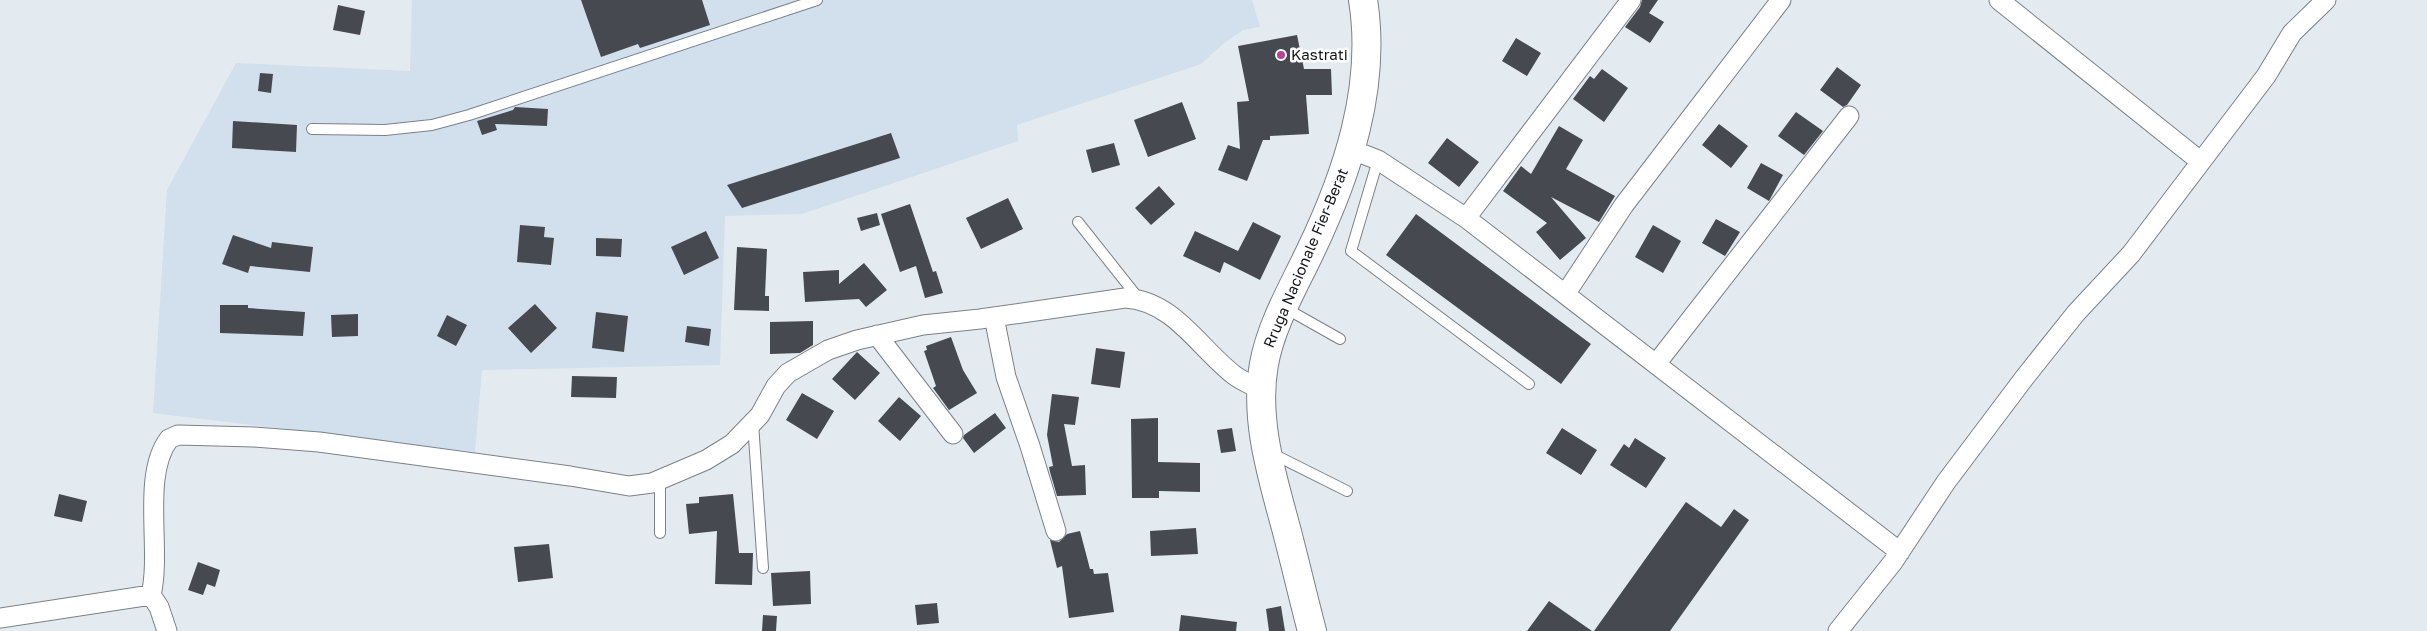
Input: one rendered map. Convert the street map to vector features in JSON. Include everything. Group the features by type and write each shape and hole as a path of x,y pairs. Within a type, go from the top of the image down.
{"main road":[{"name":"Rruga Nacionale Fier-Berat","path":"1312,631 1267,452 1261,408 1261,390 1268,348 1284,307 1329,211 1350,149 1360,103 1366,61 1363,0"}],"street":[{"path":"1466,218 1631,0"},
{"path":"1566,293 1624,205 1781,0"},
{"path":"1838,631 1900,552 1946,482 2025,377 2076,313 2130,254 2266,76 2292,33 2326,0"},
{"path":"2002,1 2200,161"},
{"path":"1656,364 1849,116"},
{"path":"1350,149 1378,160 1466,218 1566,293 1900,552"},
{"path":"166,631 159,607 151,595 154,571 157,460 169,439 178,436 254,437 319,442 570,476 629,486 652,484 706,460 732,444 752,424 776,386 788,373 828,350 877,335 922,325 994,317 1098,300 1139,299 1161,309 1178,321 1235,376 1261,390"},
{"path":"994,317 1006,377 1030,446 1056,531"},
{"path":"877,335 953,434"},
{"path":"0,618 151,595"}],"lane":[{"path":"312,130 385,130 432,125 469,115 817,0"},
{"path":"1378,160 1351,251 1529,384"},
{"path":"1078,222 1139,299"},
{"path":"1284,307 1340,339"},
{"path":"752,424 763,568"},
{"path":"1267,452 1347,492"},
{"path":"660,480 660,533"}],"shaded area":[{"path":"412,0 1252,0 1260,27 1243,30 1223,44 1201,64 1017,125 1018,141 802,214 725,216 720,365 482,370 475,452 153,413 167,190 236,63 410,71"}],"building":[{"path":"581,0 702,0 710,25 640,48 638,44 601,57"},
{"path":"1642,0 1658,0 1649,13 1664,22 1650,43 1625,27 1640,7"},
{"path":"338,5 365,11 360,35 333,30"},
{"path":"1297,35 1304,69 1331,69 1332,95 1306,95 1309,134 1270,136 1270,140 1263,140 1247,181 1218,170 1228,145 1240,149 1237,102 1249,101 1238,46"},
{"path":"1516,38 1541,53 1527,76 1502,61"},
{"path":"1837,67 1861,85 1847,105 1843,107 1820,90"},
{"path":"1602,69 1628,88 1604,122 1573,99 1590,76 1594,79"},
{"path":"260,73 273,74 271,93 258,91"},
{"path":"1182,102 1196,139 1148,157 1134,120"},
{"path":"515,107 548,109 547,126 495,124 497,130 482,135 477,121 513,110"},
{"path":"1796,112 1823,131 1804,155 1778,136"},
{"path":"233,121 297,125 296,152 232,148"},
{"path":"1719,124 1748,146 1731,168 1702,145"},
{"path":"1559,126 1583,140 1566,169 1615,196 1599,222 1551,197 1586,238 1560,260 1536,232 1547,223 1503,191 1521,166 1531,174"},
{"path":"891,133 900,158 742,208 727,185"},
{"path":"1447,138 1479,162 1459,187 1428,163"},
{"path":"1114,143 1120,165 1092,173 1086,150"},
{"path":"1761,163 1783,175 1769,201 1747,188"},
{"path":"1159,186 1175,204 1151,225 1135,208"},
{"path":"1008,198 1023,229 981,249 966,218"},
{"path":"910,204 933,272 936,271 943,293 925,298 916,266 900,272 881,214"},
{"path":"877,213 880,225 861,231 857,218"},
{"path":"1416,214 1591,344 1561,384 1386,255"},
{"path":"1716,219 1740,232 1725,256 1702,243"},
{"path":"1253,222 1281,236 1260,280 1224,262 1220,273 1183,256 1195,231 1238,251"},
{"path":"520,225 545,227 544,237 554,238 551,265 517,262"},
{"path":"1653,225 1681,241 1663,273 1635,257"},
{"path":"706,231 719,258 684,275 671,247"},
{"path":"233,235 271,248 272,242 313,247 310,272 250,266 248,273 222,264"},
{"path":"596,238 622,239 621,257 596,256"},
{"path":"737,247 767,249 765,296 769,296 769,311 734,310"},
{"path":"864,263 887,290 866,307 859,299 805,302 803,272 839,270 839,284"},
{"path":"535,304 557,328 531,353 508,328"},
{"path":"220,305 248,305 248,308 305,312 303,336 220,333"},
{"path":"596,312 628,316 624,352 592,348"},
{"path":"358,314 358,336 332,337 331,315"},
{"path":"447,315 467,325 456,346 437,336"},
{"path":"813,321 813,345 800,353 770,354 770,322"},
{"path":"687,326 711,329 709,346 685,342"},
{"path":"951,337 963,370 977,393 949,410 933,388 936,386 924,351 927,350 926,346"},
{"path":"1096,348 1125,352 1120,388 1091,384"},
{"path":"857,352 880,373 855,400 832,379"},
{"path":"572,376 617,377 616,398 571,397"},
{"path":"802,393 834,411 817,439 786,420"},
{"path":"1052,394 1079,397 1075,425 1064,424 1072,466 1085,465 1086,495 1057,496 1049,467 1053,466 1047,435"},
{"path":"899,397 921,416 900,441 878,421"},
{"path":"995,413 1006,428 974,453 963,438 964,435"},
{"path":"1158,418 1158,462 1200,463 1200,492 1159,491 1159,498 1132,498 1131,419"},
{"path":"1232,428 1236,451 1221,453 1217,430"},
{"path":"1562,428 1597,450 1581,475 1546,453"},
{"path":"1635,438 1666,458 1646,488 1610,465 1624,444 1629,448"},
{"path":"59,494 87,501 82,522 54,516"},
{"path":"733,494 739,553 753,553 752,585 715,584 717,531 689,534 686,504 699,503 699,497"},
{"path":"1686,502 1721,527 1734,509 1749,520 1670,631 1594,631"},
{"path":"1196,528 1198,554 1151,556 1150,531"},
{"path":"1080,531 1090,569 1093,569 1094,574 1108,573 1114,612 1069,618 1062,566 1057,568 1050,540 1059,542 1067,534"},
{"path":"549,544 553,578 518,582 514,547"},
{"path":"198,562 220,570 215,587 207,584 203,595 188,590"},
{"path":"810,571 811,604 773,606 771,573"},
{"path":"1549,601 1592,631 1527,631"},
{"path":"937,603 939,623 917,625 915,605"},
{"path":"1281,606 1285,631 1269,631 1266,609"},
{"path":"763,615 777,616 776,631 762,631"},
{"path":"1181,615 1237,622 1236,631 1179,631"}],"place":[{"name":"Kastrati","path":"1281,55"}]}
